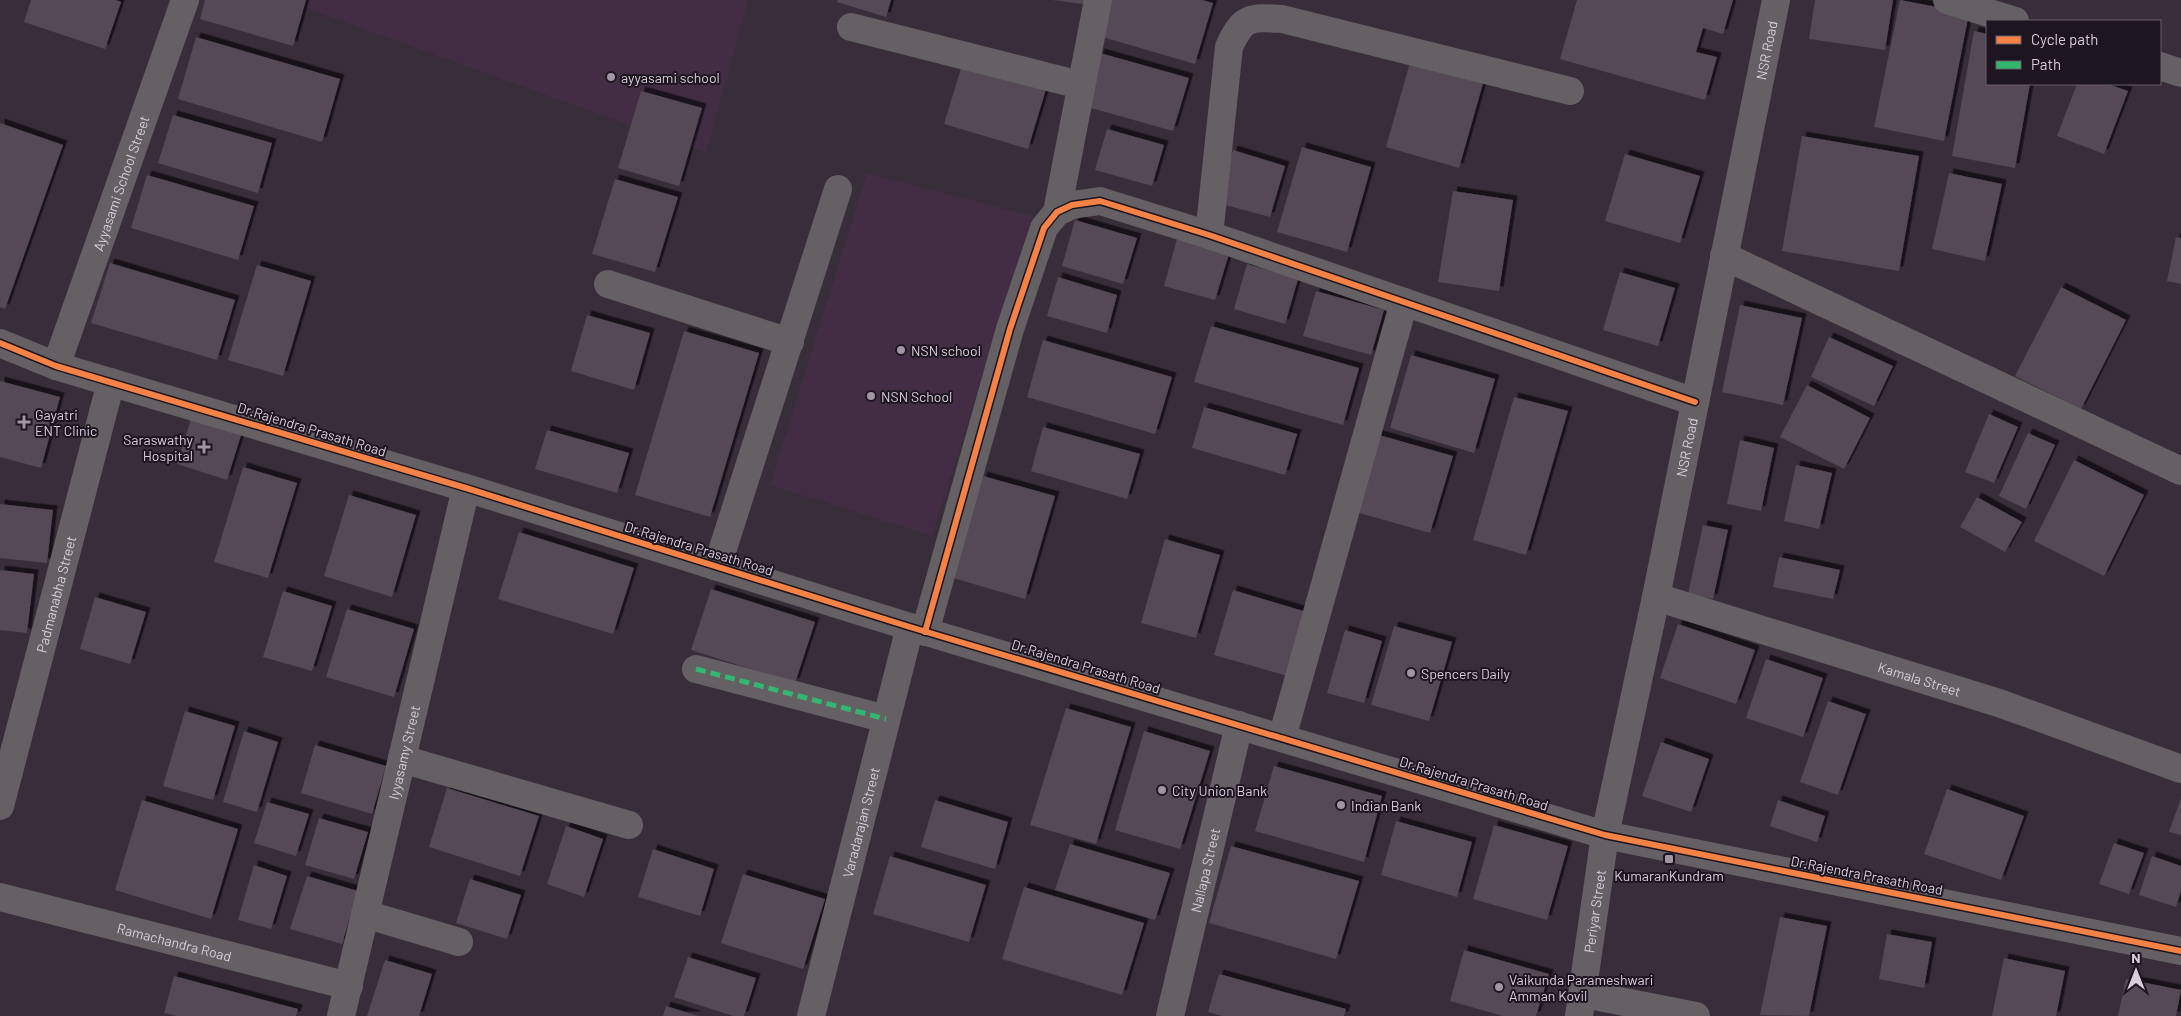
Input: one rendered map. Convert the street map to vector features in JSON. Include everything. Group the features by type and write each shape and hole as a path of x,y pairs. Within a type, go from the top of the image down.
{"street":[{"name":"Ayyasami School Street","path":"56,366 185,0"},
{"path":"1057,212 1080,85 1098,0"},
{"name":"NSR Road","path":"1605,835 1656,598 1776,0"},
{"path":"1947,0 2012,20"},
{"path":"1209,235 1229,46 1236,32 1246,20 1263,18 1282,19 1570,90"},
{"path":"851,27 1080,85"},
{"path":"2161,66 2181,73"},
{"path":"717,567 838,189"},
{"path":"1057,212 1072,205 1100,202 1209,235 1695,402"},
{"name":"Varadarajan Street","path":"810,1016 886,719 917,630 1010,329 1044,228 1057,212"},
{"path":"1724,256 2181,471"},
{"path":"608,284 790,342"},
{"path":"1282,738 1404,302"},
{"name":"Dr.Rajendra Prasath Road","path":"0,343 56,366 466,488 917,630 1605,835 2181,951"},
{"name":"Padmanabha Street","path":"0,806 112,382"},
{"name":"Iyyasamy Street","path":"340,1016 366,914 466,488"},
{"name":"Kamala Street","path":"1656,598 1999,703 2181,769"},
{"path":"696,669 886,719"},
{"name":"Nallapa Street","path":"1170,1016 1239,725"},
{"path":"402,759 629,824"},
{"name":"Periyar Street","path":"1581,1005 1605,835"},
{"name":"Ramachandra Road","path":"0,897 348,986"},
{"path":"366,914 459,942"},
{"path":"1581,1005 1696,1016"}],"shaded area":[{"name":"ayyasami school","path":"284,0 748,0 706,153"},
{"name":"NSN school","path":"867,173 1032,216 932,536 770,485"}],"building":[{"path":"31,0 116,0 121,2 105,49 24,22"},
{"path":"205,0 306,0 293,46 200,19"},
{"path":"838,0 891,0 886,17 837,2"},
{"path":"1053,0 1089,0 1089,5"},
{"path":"1110,0 1202,0 1213,3 1195,64 1099,36"},
{"path":"1577,0 1733,0 1723,34 1703,28 1696,52 1717,57 1705,100 1560,59"},
{"path":"1815,0 1893,0 1885,50 1809,39"},
{"path":"1900,0 1969,13 1944,141 1874,127"},
{"path":"1974,31 1986,34 1986,85 2030,85 2015,168 1952,156"},
{"path":"196,37 340,79 322,142 178,99"},
{"path":"1100,53 1189,78 1173,131 1084,106"},
{"path":"1411,59 1484,80 1459,168 1386,147"},
{"path":"962,65 1046,89 1028,149 944,124"},
{"path":"2077,85 2111,85 2128,91 2104,154 2057,136"},
{"path":"641,91 702,108 679,186 618,168"},
{"path":"173,115 272,143 258,193 158,163"},
{"path":"0,123 63,145 5,309 0,307"},
{"path":"1107,129 1164,145 1152,186 1095,170"},
{"path":"1802,136 1919,156 1899,271 1782,251"},
{"path":"1302,147 1371,167 1347,252 1277,232"},
{"path":"1233,150 1285,166 1270,217 1218,203"},
{"path":"1625,154 1700,176 1680,243 1605,221"},
{"path":"1949,173 2002,184 1985,261 1932,249"},
{"path":"147,175 254,206 238,260 131,228"},
{"path":"615,179 678,197 655,272 592,254"},
{"path":"1453,191 1513,200 1499,291 1438,282"},
{"path":"1075,220 1137,238 1123,284 1062,266"},
{"path":"2176,237 2181,238 2181,284 2167,281"},
{"path":"1177,239 1229,254 1215,300 1164,286"},
{"path":"110,263 235,300 217,360 91,323"},
{"path":"1247,264 1298,279 1285,324 1234,309"},
{"path":"257,265 311,281 283,376 228,360"},
{"path":"1620,272 1675,288 1658,346 1603,330"},
{"path":"1058,277 1117,295 1107,333 1047,316"},
{"path":"2061,287 2126,320 2081,409 2015,376"},
{"path":"1316,291 1384,310 1371,355 1303,336"},
{"path":"1740,305 1802,318 1783,405 1722,392"},
{"path":"587,315 650,333 634,390 571,371"},
{"path":"1211,326 1359,368 1343,425 1194,382"},
{"path":"684,331 759,353 710,517 635,495"},
{"path":"1829,337 1893,366 1874,406 1811,377"},
{"path":"1043,340 1172,377 1155,434 1027,397"},
{"path":"1411,355 1495,379 1474,453 1390,428"},
{"path":"0,381 60,397 41,468 0,457"},
{"path":"1807,385 1870,418 1844,469 1780,437"},
{"path":"1514,397 1568,411 1526,555 1473,540"},
{"path":"1204,407 1297,434 1285,475 1192,448"},
{"path":"1989,414 2018,427 1994,483 1965,472"},
{"path":"192,416 242,432 227,480 177,464"},
{"path":"1043,427 1140,454 1127,499 1031,471"},
{"path":"547,430 629,453 617,493 535,469"},
{"path":"1372,433 1453,456 1430,533 1349,510"},
{"path":"2028,433 2055,445 2026,509 1999,496"},
{"path":"1740,440 1774,448 1761,511 1727,504"},
{"path":"2074,460 2144,495 2104,576 2034,541"},
{"path":"1796,465 1832,473 1819,529 1784,521"},
{"path":"243,467 297,483 268,578 214,562"},
{"path":"983,476 1055,496 1025,599 953,578"},
{"path":"349,495 416,515 392,597 324,576"},
{"path":"1977,497 2022,522 2005,552 1960,527"},
{"path":"0,504 53,510 47,563 0,558"},
{"path":"1703,525 1728,530 1713,599 1688,594"},
{"path":"519,532 634,568 613,634 498,599"},
{"path":"1165,539 1220,555 1196,638 1141,623"},
{"path":"1779,557 1840,570 1833,599 1773,587"},
{"path":"0,570 34,574 27,633 0,630"},
{"path":"711,589 815,622 795,683 691,650"},
{"path":"1233,590 1310,613 1291,677 1214,655"},
{"path":"283,591 332,606 312,671 263,657"},
{"path":"95,597 146,612 130,664 80,649"},
{"path":"347,609 414,629 394,697 326,677"},
{"path":"1678,624 1755,650 1736,704 1660,678"},
{"name":"Spencers Daily","path":"1394,626 1452,642 1429,721 1371,705"},
{"path":"1345,630 1382,641 1364,703 1327,693"},
{"path":"1766,659 1823,678 1803,737 1746,718"},
{"path":"1828,701 1866,714 1838,795 1800,782"},
{"path":"1066,708 1131,727 1096,844 1030,825"},
{"path":"185,711 235,726 213,800 163,786"},
{"path":"244,731 278,742 257,812 223,802"},
{"name":"City Union Bank","path":"1144,731 1210,751 1180,849 1115,830"},
{"path":"1661,742 1709,759 1691,812 1642,796"},
{"path":"315,745 386,766 372,814 301,793"},
{"path":"1274,766 1382,796 1364,862 1255,831"},
{"path":"447,788 539,816 520,876 429,847"},
{"path":"1947,789 2024,816 2001,880 1924,854"},
{"path":"2181,798 2181,835 2169,832"},
{"path":"142,800 238,829 211,919 115,890"},
{"path":"935,800 1008,822 995,869 921,847"},
{"path":"1778,800 1825,816 1817,842 1770,826"},
{"path":"267,802 309,814 296,856 254,843"},
{"path":"319,818 368,832 354,879 305,865"},
{"path":"1396,821 1472,842 1457,897 1381,875"},
{"path":"1494,825 1568,846 1547,920 1473,899"},
{"path":"566,826 603,839 584,897 547,884"},
{"path":"2114,843 2144,853 2129,894 2099,884"},
{"path":"1070,844 1170,873 1155,920 1055,890"},
{"path":"1231,846 1359,881 1336,959 1209,923"},
{"path":"653,849 714,869 700,916 638,897"},
{"path":"890,856 986,885 969,942 873,914"},
{"path":"2152,856 2181,866 2181,891 2176,907 2139,895"},
{"path":"254,865 287,876 271,929 238,920"},
{"path":"743,874 825,899 803,969 721,943"},
{"path":"307,876 358,891 342,944 290,929"},
{"path":"470,879 521,895 507,939 456,923"},
{"path":"1024,887 1144,923 1122,995 1002,959"},
{"path":"1780,917 1827,926 1809,1016 1760,1015"},
{"path":"1887,934 1932,942 1924,988 1879,979"},
{"name":"Vaikunda Parameshwari Amman Kovil","path":"1464,950 1549,974 1536,1016 1503,1016 1450,1001"},
{"path":"688,957 756,978 744,1016 733,1016 674,997"},
{"path":"2004,958 2065,971 2056,1016 1992,1016"},
{"path":"385,960 432,974 419,1016 367,1016"},
{"path":"1219,974 1346,1009 1344,1016 1222,1016 1208,1012"},
{"path":"174,976 298,1009 296,1016 177,1016 164,1013"},
{"path":"2126,979 2181,990 2176,1016 2118,1016"},
{"path":"666,1006 698,1016 663,1016"}],"marked path":[{"path":"696,669 886,719"}],"cycle path":[{"path":"925,632 1010,329 1044,228 1057,212 1072,205 1100,201 1209,235 1695,402"},
{"path":"0,343 56,366 466,488 910,627 1605,835 2181,951"}],"place":[{"name":"ayyasami school","path":"611,77"},
{"name":"NSN school","path":"901,350"},
{"name":"NSN School","path":"871,396"},
{"name":"Gayatri ENT Clinic","path":"24,422"},
{"name":"Saraswathy Hospital","path":"204,447"},
{"name":"Spencers Daily","path":"1411,673"},
{"name":"City Union Bank","path":"1162,790"},
{"name":"Indian Bank","path":"1341,805"},
{"name":"KumaranKundram","path":"1669,859"},
{"name":"Vaikunda Parameshwari Amman Kovil","path":"1499,987"}]}
